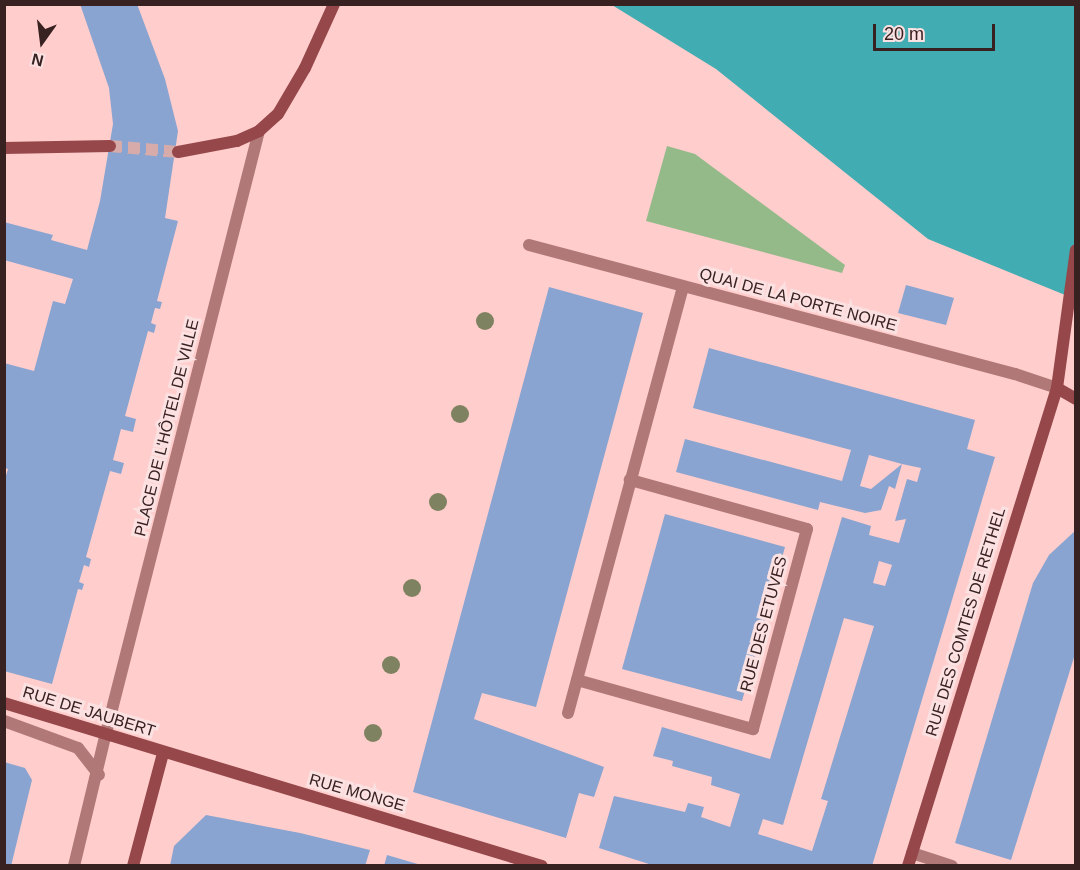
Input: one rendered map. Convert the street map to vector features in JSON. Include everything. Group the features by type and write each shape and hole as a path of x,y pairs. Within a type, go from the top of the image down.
{"main road":[{"path":"178,152 237,141 259,131 278,114 293,91 334,4"},
{"path":"4,148 110,146"},
{"name":"RUE DES COMTES DE RETHEL","path":"908,866 1057,388 1076,250"},
{"path":"1057,388 1076,399"},
{"name":"RUE DE JAUBERT","path":"4,704 106,733 163,753"},
{"path":"133,866 163,753"},
{"name":"RUE MONGE","path":"163,753 542,866"}],"street":[{"name":"PLACE DE L'HÔTEL DE VILLE","path":"74,866 99,775 106,733 259,131"},
{"name":"QUAI DE LA PORTE NOIRE","path":"529,245 1015,374 1057,388"},
{"path":"568,713 683,287"},
{"name":"RUE DES ETUVES","path":"577,680 753,729 807,529 630,480"},
{"path":"4,721 78,748 99,775"},
{"path":"912,853 952,866"}],"green space":[{"path":"667,146 695,154 845,265 842,273 646,221"}],"water":[{"path":"612,5 1075,5 1075,299 928,239 716,69"}],"building":[{"path":"80,4 137,4 165,79 178,131 165,218 178,221 157,301 162,302 160,309 155,308 151,323 156,325 154,333 148,331 125,416 136,419 133,432 121,429 113,460 124,463 121,474 110,471 86,557 91,559 89,567 84,565 79,582 84,584 82,590 78,589 52,684 4,671 4,482 8,469 4,468 4,363 34,371 53,301 65,304 73,279 4,260 4,222 53,235 51,240 87,250 100,201 113,124 109,88"},
{"path":"906,285 954,298 946,325 898,313"},
{"path":"549,287 643,313 536,707 482,693 474,719 604,767 594,797 579,793 566,838 413,792"},
{"path":"709,348 975,420 967,449 995,457 872,866 655,866 599,848 614,796 685,812 688,803 704,807 701,817 730,827 740,794 711,785 712,777 672,766 673,761 653,756 662,727 770,759 842,517 871,526 869,535 899,543 906,519 895,521 907,479 917,482 921,468 902,464 895,489 889,486 881,510 865,513 820,502 818,510 676,472 685,439 842,481 851,450 693,408","holes":["869,455 902,464 871,489 860,486","879,561 892,565 885,586 873,583","844,618 874,626 821,799 828,801 812,851 758,834 763,819 783,825"]},
{"path":"665,514 785,547 742,701 622,669"},
{"path":"1076,530 1076,651 1011,860 955,843 1033,583 1049,555"},
{"path":"4,762 25,768 32,780 11,866 4,866"},
{"path":"206,815 300,833 370,850 365,866 170,866 174,846"},
{"path":"387,855 421,865 421,866 384,866"}],"tunnel":[{"path":"110,146 178,152"}]}
